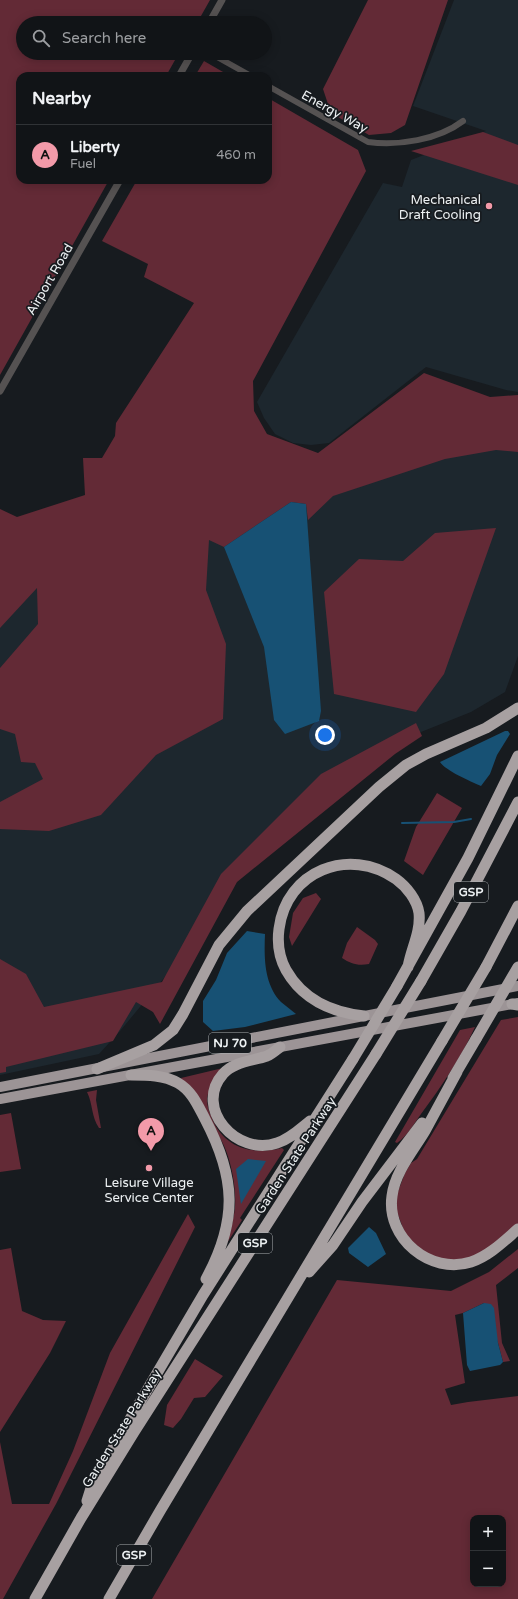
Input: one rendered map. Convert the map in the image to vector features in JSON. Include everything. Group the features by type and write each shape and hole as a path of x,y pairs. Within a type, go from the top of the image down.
{"highway":[{"path":"97,1069 154,1045 173,1030 184,1014 219,945 232,927 252,906 379,787 406,765 426,754 486,728 518,708"},
{"path":"81,1518 93,1482 204,1295 353,1058 408,967 468,858 518,756"},
{"name":"Garden State Parkway","path":"35,1599 81,1518 159,1393 376,1054 421,981 461,911 518,802"},
{"path":"364,1016 346,1014 322,1006 307,996 291,980 283,964 279,950 278,937 281,915 292,894 300,885 323,869 353,863 376,868 386,872 400,881 416,902 418,912 418,931 411,950 408,967"},
{"name":"GSP","path":"109,1599 486,967 518,906"},
{"path":"518,967 397,1179 391,1201 394,1223 405,1242 416,1252 432,1261 452,1265 464,1264 479,1259 488,1254 518,1229"},
{"name":"NJ 70","path":"0,1087 518,986"},
{"name":"NJ 70","path":"0,1099 516,1004"},
{"path":"280,1047 268,1055 230,1067 223,1074 218,1082 214,1097 216,1111 221,1123 231,1135 252,1145 277,1144 287,1139 319,1112"},
{"path":"289,1295 332,1245 362,1202 430,1113 457,1072"},
{"path":"131,1075 165,1077 188,1090 214,1136 223,1157 229,1189 229,1217 224,1241 205,1282 204,1295"}],"street":[{"path":"213,16 222,0"},
{"path":"181,72 188,60"},
{"path":"222,60 244,72"},
{"name":"Energy Way","path":"272,88 368,142 386,144 399,143 444,133 463,121"},
{"name":"Airport Road","path":"0,390 118,184"}],"shaded area":[{"path":"0,0 210,0 201,16 16,16 16,60 175,60 168,72 16,72 16,184 107,184 0,375"},
{"path":"368,0 448,0 405,125 391,133 369,135 331,113 323,89"},
{"path":"454,0 518,0 518,392 506,390 426,367 329,443 311,445 293,443 275,434 264,418 257,402 383,183 402,187 411,160 486,131 413,106"},
{"path":"204,61 223,72 197,72"},
{"path":"272,100 358,150 366,171 253,381 254,411 267,434 318,453 424,373 490,397 518,395 518,452 496,450 445,459 333,496 308,520 306,504 291,502 224,547 209,540 206,590 226,644 223,719 156,755 101,815 49,831 0,829 0,802 43,779 35,763 21,762 15,734 0,729 0,668 38,624 37,588 0,628 0,509 17,517 85,495 83,458 102,458 115,436 116,423 194,303 144,277 148,264 102,241 135,184 272,184"},
{"path":"483,132 518,145 518,185 411,151"},
{"path":"518,434 518,656 505,692 471,712 416,734 213,898 199,936 99,1054 0,1075 0,551"},
{"path":"496,528 444,674 416,712 334,694 324,592 359,559 403,561 435,533"},
{"path":"416,723 422,736 395,754 237,882 160,1024 153,1012 136,1002 113,1041 6,1067 6,1072 0,1073 0,959 26,974 44,1007 162,982 221,874 321,774"},
{"path":"437,793 462,808 423,875 404,861 416,827"},
{"path":"316,893 321,899 292,946 289,937 293,913 303,898"},
{"path":"357,927 375,940 378,944 369,964 355,964 342,958 347,943"},
{"path":"518,1017 518,1226 495,1245 464,1262 431,1258 407,1239 397,1212 397,1194 405,1173 411,1163 417,1159 501,1020"},
{"path":"475,1027 457,1061 436,1093 407,1133 397,1143 395,1142 460,1030"},
{"path":"223,1068 214,1088 210,1094 208,1094 207,1099 209,1111 221,1134 238,1146 248,1149 259,1151 282,1148 284,1150 240,1218 242,1220 227,1243 235,1210 235,1190 228,1157 221,1140 181,1078"},
{"path":"97,1090 96,1100 101,1128 99,1128 96,1124 87,1092"},
{"path":"11,1113 21,1169 0,1172 0,1115"},
{"path":"188,1214 195,1227 56,1504 3,1599 0,1599 0,1442 12,1504 49,1504 73,1451 110,1353"},
{"path":"11,1248 22,1311 43,1320 66,1321 50,1353 0,1432 0,1250"},
{"path":"518,1249 518,1268 496,1285 502,1343 510,1361 503,1362 484,1303 463,1313 455,1315 465,1383 445,1389 451,1405 518,1396 518,1599 152,1599 337,1280 451,1291 489,1272"},
{"path":"195,1359 223,1376 205,1397 194,1398 181,1419 173,1428 164,1425 167,1405"}],"water":[{"path":"291,502 306,504 321,711 319,721 285,734 274,720 264,647 224,547"},
{"path":"505,731 508,731 510,734 497,755 490,774 481,786 453,772 440,762"},
{"path":"247,931 265,934 266,970 271,987 281,1002 296,1014 245,1027 213,1031 203,1022 203,1001 216,980 227,953"},
{"path":"248,1159 266,1161 241,1204 236,1169"},
{"path":"369,1227 376,1233 386,1254 368,1267 349,1253 348,1248"},
{"path":"484,1303 491,1304 494,1308 498,1343 503,1362 500,1365 470,1371 467,1365 463,1313"}],"waterway":[{"path":"402,823 454,822 471,819"}],"place":[{"name":"Mechanical Draft Cooling","path":"489,206"},
{"name":"Liberty","path":"151,1151"},
{"name":"Leisure Village Service Center","path":"149,1168"}]}
